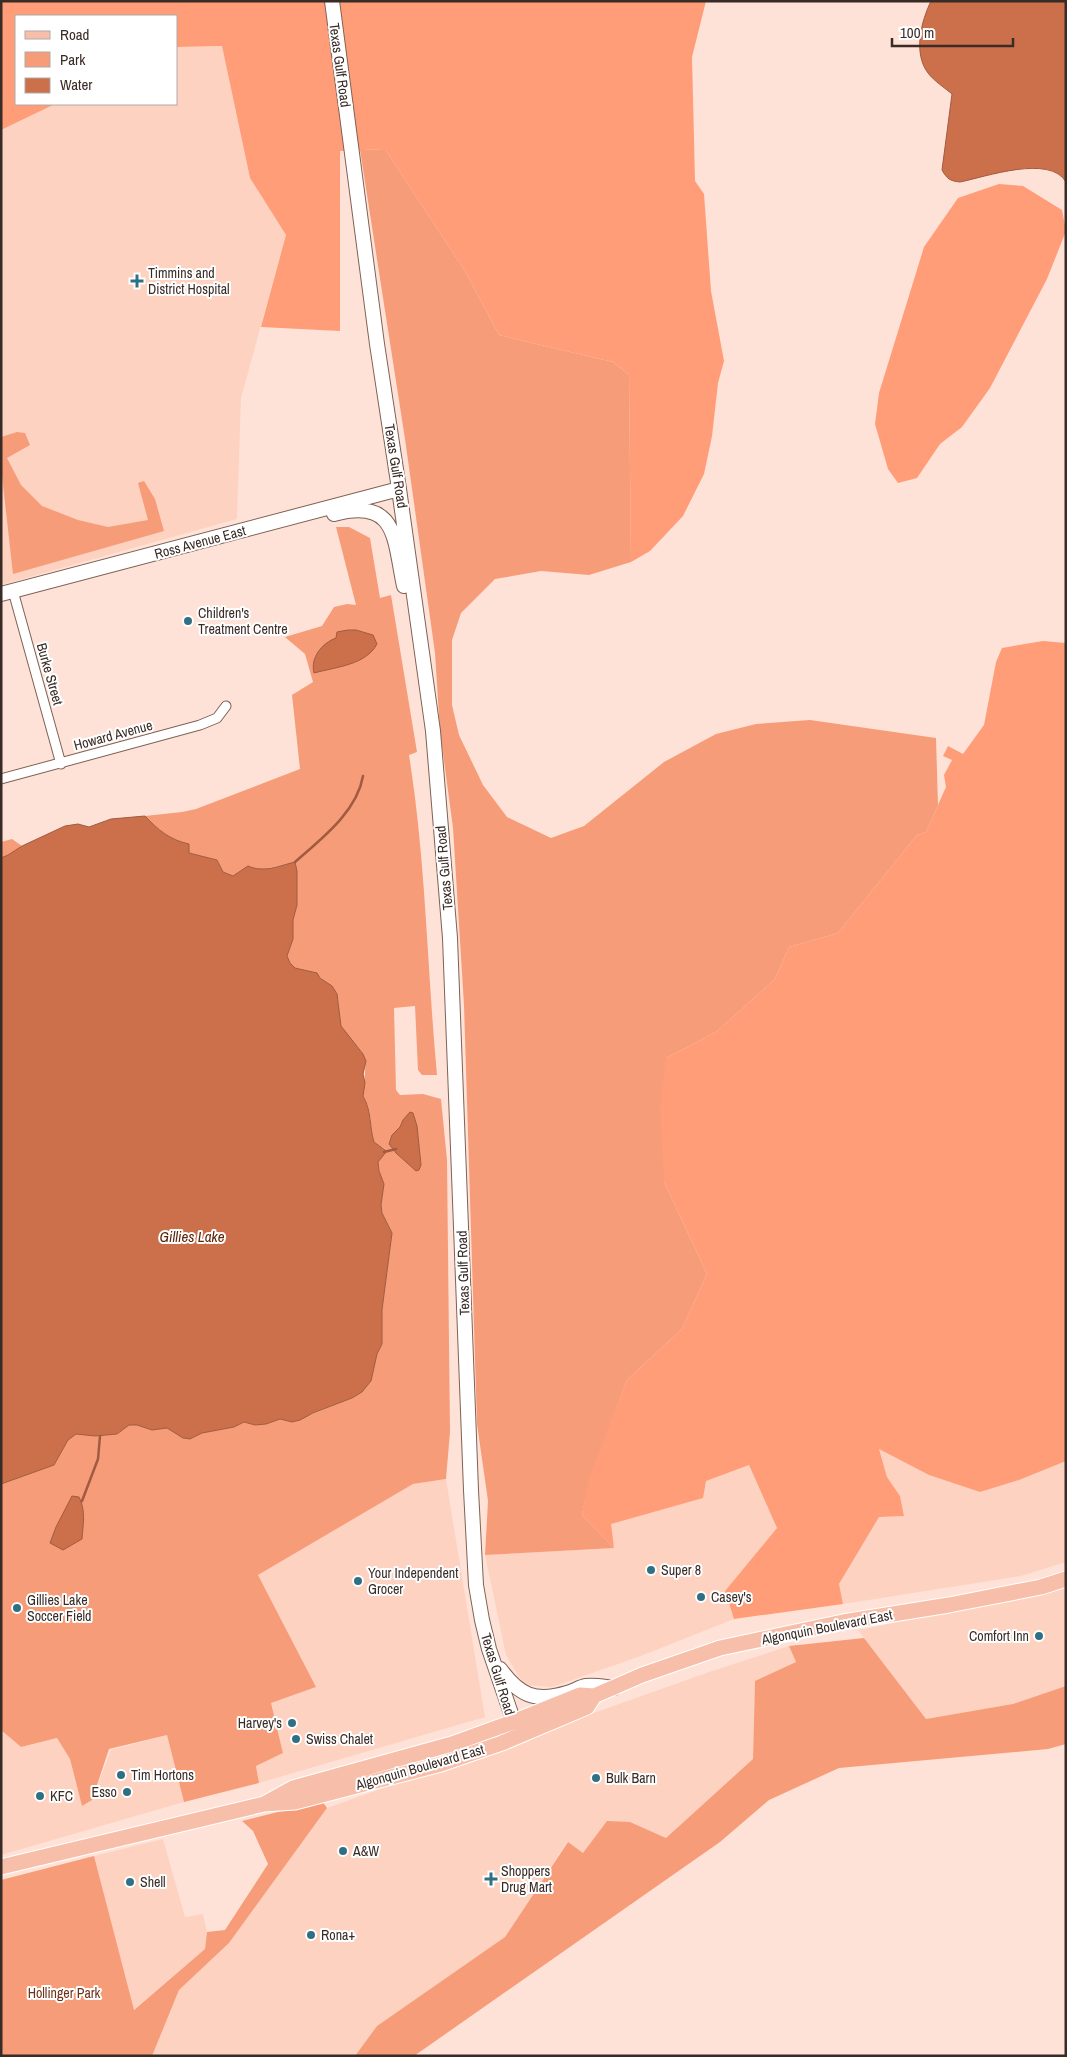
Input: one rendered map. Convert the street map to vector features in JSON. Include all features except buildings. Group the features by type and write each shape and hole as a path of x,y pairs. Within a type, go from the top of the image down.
{"main road":[{"name":"Texas Gulf Road","path":"332,1 377,344 433,731 450,938 469,1454 476,1585 482,1620 516,1729"},
{"name":"Ross Avenue East","path":"7,593 399,489"},
{"path":"279,520 302,522 358,511 373,512 384,519 394,533 405,590 417,616"},
{"name":"Algonquin Boulevard East","path":"1,1867 264,1804 293,1788 452,1744 516,1729 580,1695 594,1696 642,1675 728,1646 834,1624 949,1606 1066,1580"},
{"path":"494,1663 516,1689 536,1697 548,1698 587,1686 614,1688"}],"street":[{"name":"Burke Street","path":"7,593 61,764"},
{"name":"Howard Avenue","path":"1,779 200,725 216,718 226,706"}],"shaded area":[{"path":"1,1 706,1 692,57 695,181 704,194 711,291 724,361 718,383 712,436 704,474 683,516 650,551 631,562 629,375 613,362 499,335 465,271 385,149 340,151 340,331 261,327 286,235 250,178 222,46 178,47 178,15 15,15 15,105 53,105 1,130"},
{"name":"Timmins and District Hospital","path":"222,46 250,178 286,235 241,398 237,519 1,585 1,130 53,105 178,105 178,47"},
{"path":"999,184 1023,186 1062,210 1066,231 1047,279 990,388 962,427 940,444 917,478 898,483 888,469 875,424 879,393 924,247 958,198"},
{"path":"1043,641 1066,643 1066,1461 1019,1480 980,1492 929,1475 879,1449 887,1477 900,1496 904,1516 879,1517 839,1584 843,1604 734,1619 725,1591 777,1528 749,1465 706,1481 703,1498 611,1524 614,1548 582,1515 588,1481 627,1380 682,1329 707,1274 664,1182 660,1109 666,1058 716,1032 775,979 789,947 838,933 917,835 926,832 946,787 944,775 952,760 943,756 948,746 963,754 984,725 996,662 1002,648"},
{"path":"879,1449 929,1475 980,1492 1019,1480 1066,1461 1066,1562 1021,1576 843,1604 839,1584 879,1517 904,1516 900,1496 887,1477"},
{"path":"749,1465 777,1528 725,1591 734,1619 641,1656 552,1687 524,1685 506,1655 485,1555 614,1548 610,1524 702,1498 706,1481"},
{"path":"446,1479 485,1717 259,1783 256,1766 283,1753 271,1703 316,1687 258,1575 413,1484"},
{"path":"1066,1587 1066,1686 1010,1705 926,1719 858,1630 1045,1593"},
{"path":"789,1646 796,1662 755,1682 753,1759 666,1838 630,1822 583,1853 567,1842 505,1937 377,2026 355,2056 152,2056 179,1990 229,1943 327,1808 709,1672"},
{"path":"1,1730 21,1747 57,1738 70,1759 82,1806 92,1800 111,1750 167,1735 184,1802 1,1855"},
{"path":"163,1839 185,1917 203,1914 207,1932 205,1949 133,2010 94,1856"}],"green space":[{"path":"385,149 465,271 499,335 613,362 629,375 631,562 589,575 541,571 495,579 461,613 452,640 452,705 459,735 483,785 507,817 551,838 584,826 664,762 716,734 756,724 810,720 936,738 938,805 926,832 917,835 838,933 789,947 775,979 716,1032 666,1058 664,1182 707,1274 682,1329 627,1380 589,1481 582,1515 614,1548 485,1555 488,1501 477,1424 464,1005 453,828 440,731 435,653 405,439 360,150"},
{"path":"17,432 25,433 30,445 7,458 21,485 42,506 78,520 108,527 148,520 138,483 144,481 155,499 164,531 13,574 1,467 1,437"},
{"path":"336,527 349,527 370,538 380,598 391,595 417,752 409,755 423,874 437,1075 422,1075 418,1070 415,1006 394,1008 396,1090 400,1095 423,1094 441,1099 447,1160 450,1432 446,1479 413,1484 258,1575 316,1687 271,1703 283,1753 256,1766 259,1783 184,1802 167,1735 109,1749 92,1800 82,1806 70,1759 57,1738 21,1747 1,1730 1,1484 54,1465 68,1440 76,1434 95,1436 117,1434 129,1425 137,1425 152,1430 167,1428 183,1438 190,1439 202,1433 234,1427 244,1422 255,1425 266,1424 280,1419 292,1422 352,1398 362,1392 371,1381 377,1354 382,1344 382,1310 392,1233 382,1213 381,1205 384,1184 378,1162 385,1149 374,1142 370,1113 363,1096 365,1069 363,1054 345,1034 341,1026 338,1000 335,992 316,973 295,968 287,956 293,939 293,920 297,905 297,871 295,863 257,870 248,867 233,876 223,872 217,860 189,853 189,844 165,834 145,816 196,809 300,769 292,695 313,682 305,654 285,637 322,626 334,607 347,604 356,605"},
{"path":"12,839 22,846 1,858 1,842"},
{"path":"864,1638 926,1719 1013,1704 1066,1686 1066,1744 1048,1749 839,1768 769,1800 720,1842 414,2056 355,2056 377,2026 505,1937 568,1842 583,1853 607,1821 630,1822 666,1838 753,1759 755,1681 796,1662 789,1646"},
{"name":"Hollinger Park","path":"322,1801 327,1808 229,1943 179,1990 152,2056 1,2056 1,1880 94,1856 134,2010 205,1949 207,1932 225,1930 268,1864 253,1831 242,1821"}],"water":[{"path":"931,1 1066,1 1066,182 1058,174 1046,169 1032,168 1000,172 960,182 951,180 946,176 942,170 952,94 936,82 928,73 923,65 920,47 924,18"},
{"path":"356,630 373,635 377,644 366,657 358,661 314,673 313,667 318,652 326,643 336,638 337,632"},
{"name":"Gillies Lake","path":"145,816 165,834 189,844 189,853 217,860 223,872 233,876 248,866 265,869 295,862 297,871 297,905 293,920 293,939 287,956 295,968 317,973 320,978 332,986 337,994 341,1026 363,1054 366,1061 363,1074 365,1083 363,1096 368,1107 372,1136 374,1142 386,1152 378,1162 384,1184 381,1205 382,1213 392,1233 382,1310 382,1344 377,1354 371,1381 362,1392 300,1420 292,1422 280,1419 266,1424 255,1425 244,1422 234,1427 202,1433 190,1439 183,1438 167,1428 152,1430 137,1425 129,1425 117,1434 95,1436 76,1434 68,1440 54,1465 1,1484 1,858 65,826 78,824 89,827 111,819"},
{"path":"410,1112 413,1113 417,1126 421,1165 419,1170 416,1171 389,1144 392,1135"},
{"path":"72,1496 79,1497 83,1507 82,1539 63,1550 50,1543"}],"waterway":[{"path":"295,862 337,824 346,813 354,801 363,776"},
{"path":"384,1152 396,1149"},
{"path":"82,1501 98,1459 100,1436"}],"place":[{"name":"Timmins and District Hospital","path":"137,281"},
{"name":"Children's Treatment Centre","path":"188,621"},
{"name":"Super 8","path":"651,1570"},
{"name":"Your Independent Grocer","path":"358,1581"},
{"name":"Casey's","path":"701,1597"},
{"name":"Gillies Lake Soccer Field","path":"17,1608"},
{"name":"Comfort Inn","path":"1039,1636"},
{"name":"Harvey's","path":"292,1723"},
{"name":"Swiss Chalet","path":"296,1739"},
{"name":"Tim Hortons","path":"121,1775"},
{"name":"Bulk Barn","path":"596,1778"},
{"name":"Esso","path":"127,1792"},
{"name":"KFC","path":"40,1796"},
{"name":"A&W","path":"343,1851"},
{"name":"Shoppers Drug Mart","path":"491,1879"},
{"name":"Shell","path":"130,1882"},
{"name":"Rona+","path":"311,1935"}]}
